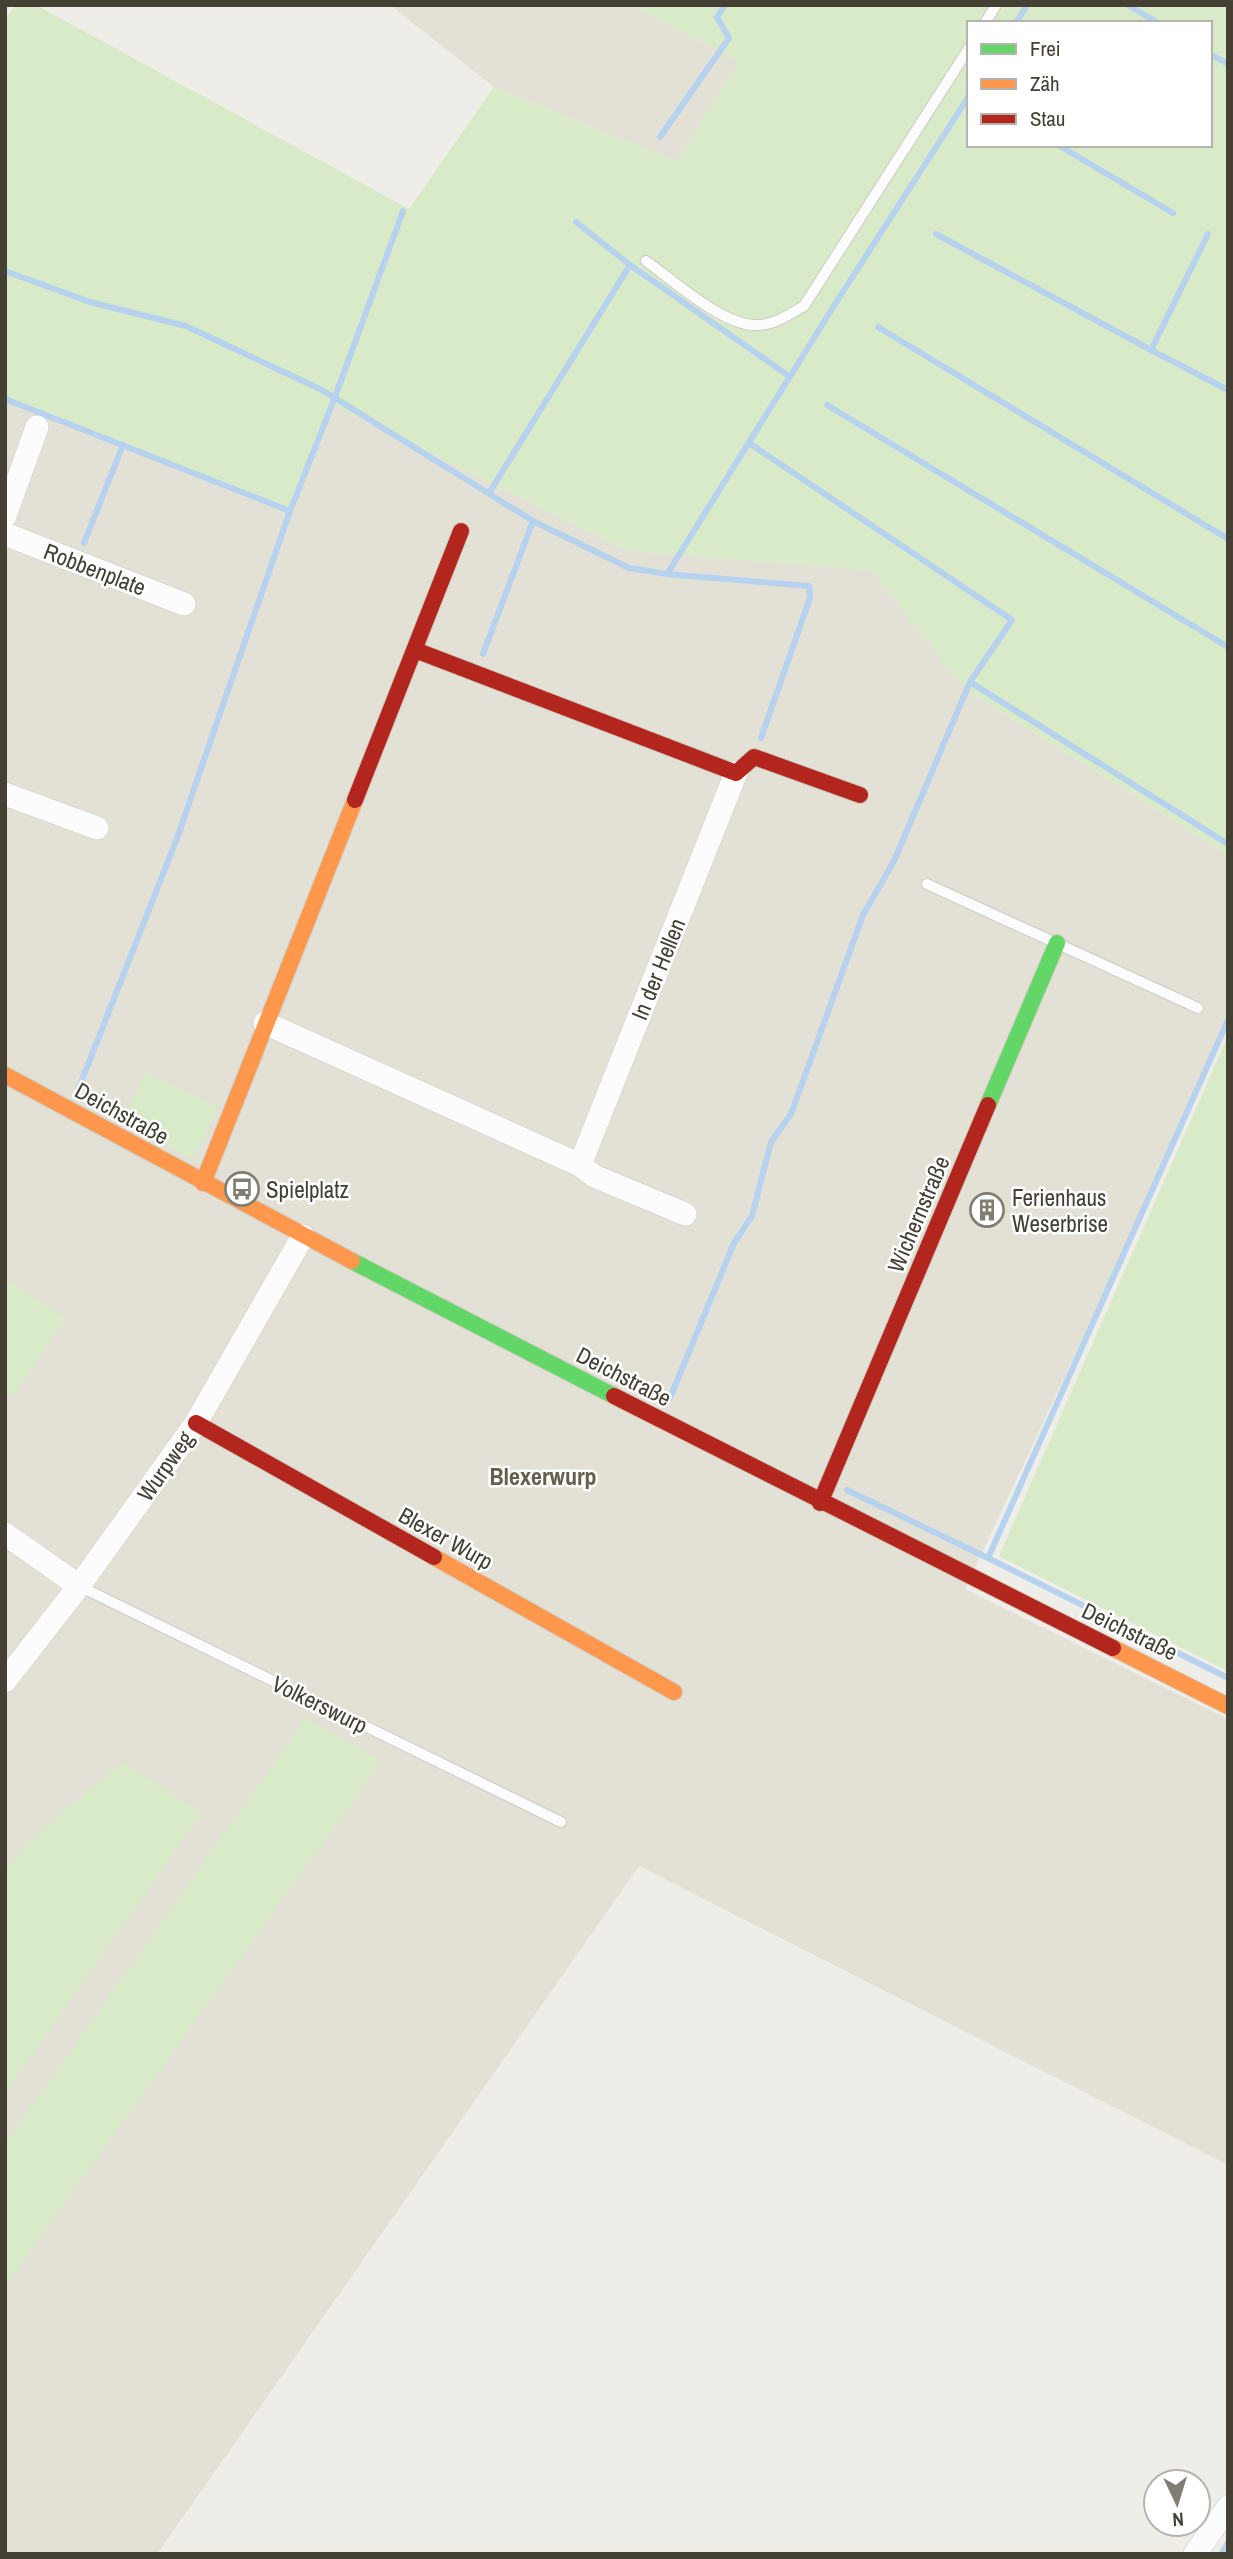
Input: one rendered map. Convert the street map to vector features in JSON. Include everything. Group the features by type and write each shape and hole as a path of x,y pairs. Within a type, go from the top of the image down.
{"street":[{"path":"5,516 37,427"},
{"path":"203,1183 461,531"},
{"name":"Robbenplate","path":"5,534 184,604"},
{"path":"415,650 736,773 754,757 860,795"},
{"name":"In der Hellen","path":"580,1165 736,773"},
{"path":"5,794 97,828"},
{"name":"Wichernstraße","path":"820,1503 1057,943"},
{"path":"265,1023 580,1165 594,1176 685,1214"},
{"name":"Deichstraße","path":"5,1075 303,1236 820,1503 1228,1706"},
{"name":"Wurpweg","path":"5,1681 79,1586 196,1423 303,1236"},
{"name":"Blexer Wurp","path":"196,1423 674,1692"},
{"path":"5,1534 79,1586"},
{"path":"1195,2554 1228,2507"}],"lane":[{"path":"986,21 996,5"},
{"path":"646,261 729,321 758,325 778,320 804,306 967,51"},
{"path":"927,884 1198,1008"},
{"name":"Volkerswurp","path":"79,1586 561,1822"}],"shaded area":[{"path":"390,5 630,5 739,61 677,162 494,87"},
{"path":"5,399 289,511 335,406 629,551 871,570 965,689 1228,855 1228,1028 965,1589 1228,1719 1228,2165 639,1866 157,2554 5,2553"}],"green space":[{"path":"16,5 36,5 409,209 494,87 677,162 739,61 630,5 1228,5 1228,855 965,689 871,570 629,551 335,406 290,511 5,399 5,19"},
{"path":"1228,1036 1228,1671 999,1556"},
{"path":"146,1072 219,1107 193,1159 121,1124"},
{"path":"5,1278 65,1318 13,1396 5,1390"},
{"path":"306,1718 382,1761 5,2286 5,2144"},
{"path":"123,1762 202,1813 5,2093 5,1872 25,1844"}],"waterway":[{"path":"660,137 729,38 717,17 725,5"},
{"path":"1017,21 1027,5"},
{"path":"1128,5 1155,21"},
{"path":"1212,55 1228,64"},
{"path":"667,574 967,99"},
{"path":"1061,147 1173,213"},
{"path":"78,1090 176,841 290,511 403,211"},
{"path":"576,222 630,265 789,376"},
{"path":"936,234 1151,350"},
{"path":"1208,234 1151,350 1228,390"},
{"path":"489,493 630,265"},
{"path":"5,271 90,302 186,326 322,390 533,521 629,568 667,574 809,586 810,598 761,738"},
{"path":"878,327 1228,539"},
{"path":"5,399 290,511"},
{"path":"827,405 1228,647"},
{"path":"670,1398 734,1243 752,1216 771,1142 791,1114 863,915 894,861 970,682 1012,620 749,443"},
{"path":"84,543 123,445"},
{"path":"483,654 533,521"},
{"path":"970,682 1228,844"},
{"path":"1228,1020 988,1558 1228,1678"},
{"path":"847,1490 988,1558"},
{"path":"1221,2554 1228,2543"}],"traffic: fast":[{"path":"988,1105 1057,943"},
{"path":"352,1261 614,1396"}],"traffic: slow":[{"path":"203,1183 355,800"},
{"path":"5,1075 352,1261"},
{"path":"434,1557 674,1692"},
{"path":"1113,1648 1228,1706"}],"traffic: jam":[{"path":"355,800 461,531"},
{"path":"415,650 736,773 754,757 860,795"},
{"path":"820,1503 988,1105"},
{"path":"614,1396 1113,1648"},
{"path":"196,1423 434,1557"}],"place":[{"name":"Spielplatz","path":"242,1189"},
{"name":"Ferienhaus Weserbrise","path":"987,1210"}],"district":[{"name":"Blexerwurp","path":"543,1476"}]}
